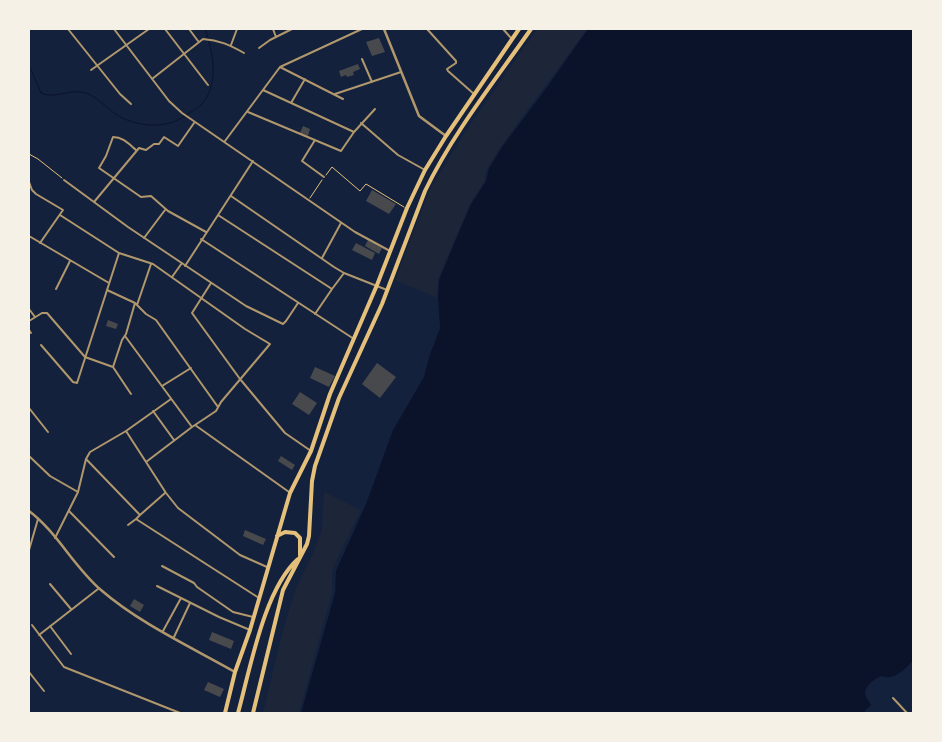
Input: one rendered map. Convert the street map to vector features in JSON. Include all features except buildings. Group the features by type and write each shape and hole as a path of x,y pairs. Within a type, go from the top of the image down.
{"highway":[{"path":"225,713 235,672 250,630 290,493 311,450 330,394 377,285 407,208 425,170 446,136 519,29"},
{"path":"253,713 284,590 307,544 315,466 340,398 382,304 432,176 493,82 531,29"},
{"path":"485,77 493,82"},
{"path":"371,298 382,304"},
{"path":"238,713 269,607 286,572 300,558 298,536 291,532 285,532 276,537"}],"street":[{"path":"68,29 120,94 131,104"},
{"path":"114,29 152,79 182,113 341,223 390,251"},
{"path":"91,70 149,29"},
{"path":"165,29 208,85"},
{"path":"189,29 199,42"},
{"path":"231,46 237,34 237,29"},
{"path":"273,29 276,37"},
{"path":"259,48 292,29"},
{"path":"225,142 280,67 362,29"},
{"path":"384,29 419,116 446,136"},
{"path":"427,29 456,61 447,69 448,72 474,94"},
{"path":"503,29 512,39"},
{"path":"152,79 203,39 215,40 244,53"},
{"path":"362,59 372,82"},
{"path":"280,67 343,99"},
{"path":"335,94 401,72"},
{"path":"291,103 305,79"},
{"path":"263,90 354,132"},
{"path":"248,112 340,151 375,108"},
{"path":"94,202 136,150 140,147 146,150 154,144 159,144 164,137 178,146 194,122"},
{"path":"361,123 396,154 425,170"},
{"path":"136,150 126,141 116,137 112,138 106,156 99,166 101,170 141,197 151,196 166,210 206,232"},
{"path":"314,140 302,160 324,177"},
{"path":"185,266 253,162"},
{"path":"64,180 144,238 246,306 280,323 286,321 298,303"},
{"path":"29,182 36,194 63,210 40,243"},
{"path":"231,196 344,273 387,290"},
{"path":"144,238 166,210"},
{"path":"60,215 119,253 151,264 270,344 221,402 216,411 146,462"},
{"path":"218,215 332,290"},
{"path":"322,259 341,223"},
{"path":"29,237 109,284"},
{"path":"201,239 354,339"},
{"path":"41,345 77,383 119,253"},
{"path":"56,289 70,262"},
{"path":"113,367 151,264"},
{"path":"172,277 182,264"},
{"path":"314,314 344,273"},
{"path":"212,283 192,313 240,379 285,433 311,450"},
{"path":"107,290 136,304 146,314 156,320 218,408"},
{"path":"29,309 35,317"},
{"path":"29,321 42,312 47,313 85,357 113,367 131,394"},
{"path":"125,336 192,427"},
{"path":"162,386 191,368"},
{"path":"56,538 78,492 86,459 90,452 126,431 171,398"},
{"path":"29,408 48,432"},
{"path":"153,411 174,440"},
{"path":"196,425 290,493"},
{"path":"126,431 166,493 178,508 224,544 248,559 268,567"},
{"path":"29,456 50,476 78,492"},
{"path":"86,459 140,514"},
{"path":"128,525 166,493"},
{"path":"29,511 56,538 99,588 118,604 235,672"},
{"path":"69,511 114,557"},
{"path":"136,518 258,598"},
{"path":"29,550 38,519"},
{"path":"162,566 195,584 233,612 253,617"},
{"path":"50,584 72,610"},
{"path":"157,586 250,630"},
{"path":"39,635 99,588"},
{"path":"163,631 181,598"},
{"path":"174,637 190,603"},
{"path":"32,626 66,668 180,713"},
{"path":"50,626 71,654"},
{"path":"29,672 44,691"},
{"path":"894,698 907,713"}],"path":[{"path":"29,154 64,180"},
{"path":"309,200 332,167 360,191 366,184 407,208"}],"shaded area":[{"path":"537,29 587,29 501,146 486,171 484,182 470,204 438,279 437,298 395,280 430,189 467,129"},
{"path":"588,29 913,29 913,661 895,676 881,676 869,684 865,694 871,705 863,713 301,713 335,593 336,571 366,504 393,430 424,377 440,328 439,280 456,239 471,204 486,181 489,168 502,147"},
{"path":"324,492 361,510 332,570 332,593 299,713 263,713 283,630 296,588 312,556 322,530"}],"waterway":[{"path":"29,65 41,93 46,95 71,92 87,93 125,119 147,125 165,124 176,121 199,106 207,97 211,88 213,78 212,58 205,29"}]}
